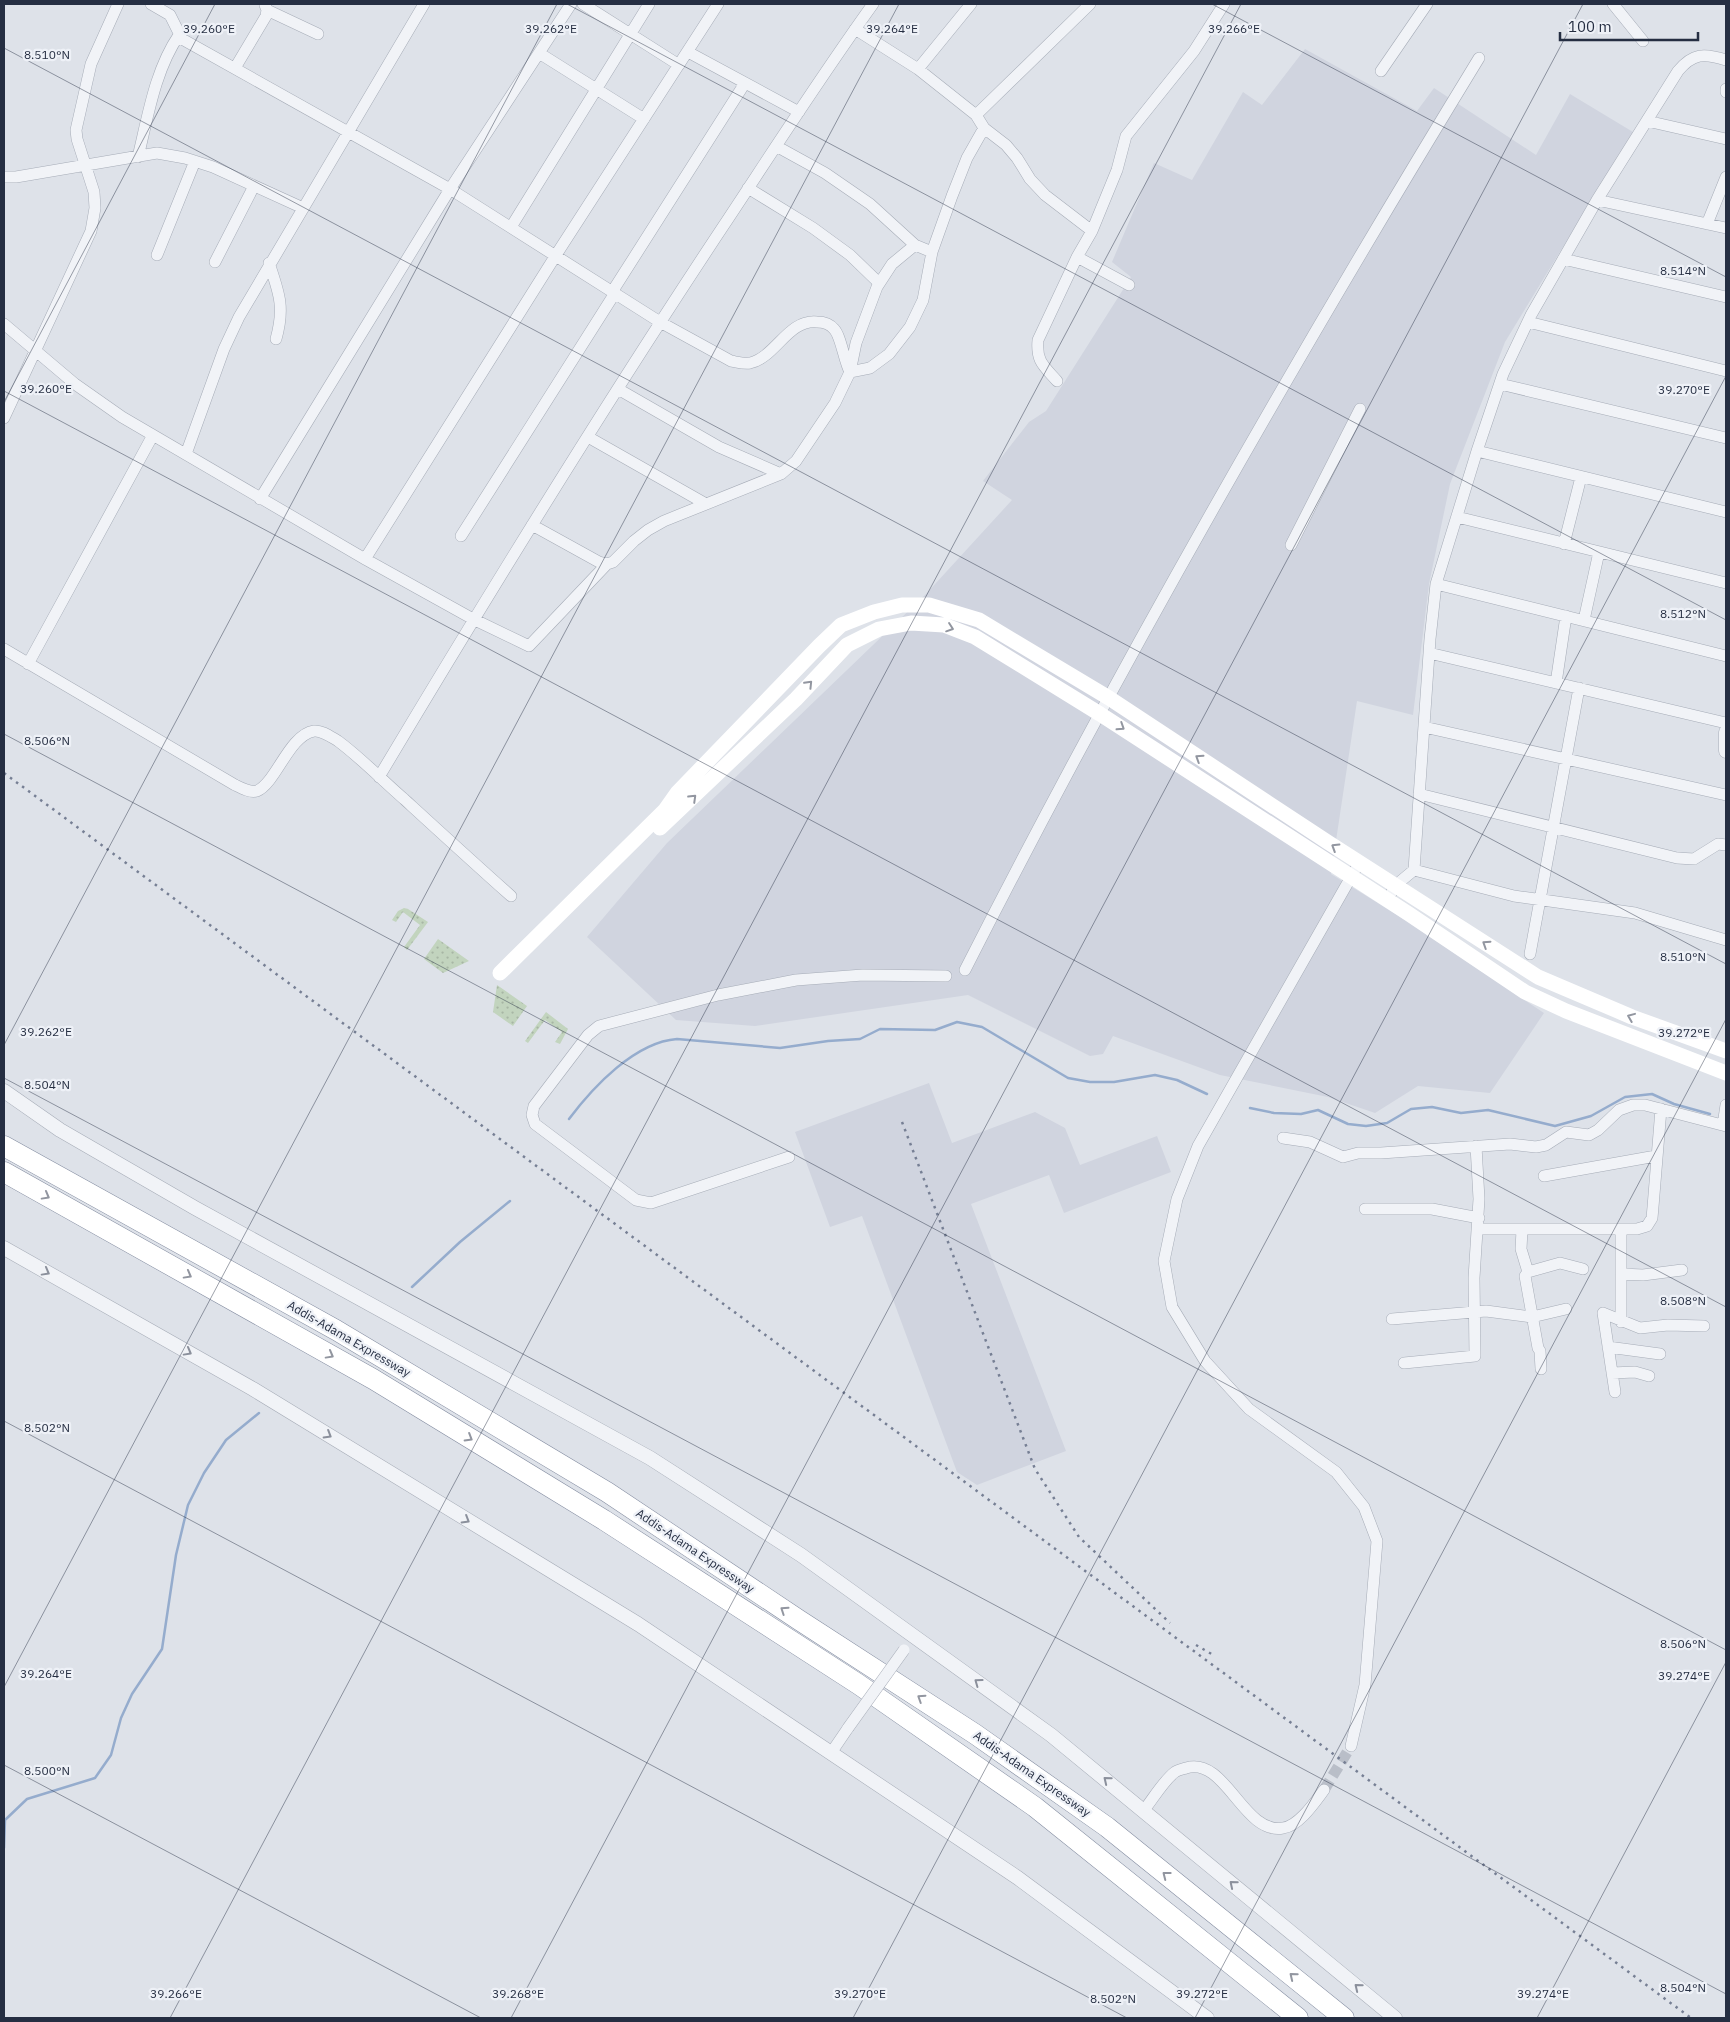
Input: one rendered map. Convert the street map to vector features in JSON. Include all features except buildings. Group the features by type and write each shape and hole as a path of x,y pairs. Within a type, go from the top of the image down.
{"highway":[{"name":"Addis-Adama Expressway","path":"4,1146 336,1330 607,1492 975,1734 1107,1827 1344,2018"},
{"name":"Addis-Adama Expressway","path":"4,1172 373,1379 604,1520 850,1679 1035,1807 1298,2018"}],"main road":[{"path":"1726,1052 1632,1017 1538,977 1109,698 979,620 928,604 902,605 874,612 841,626 819,646 677,793 665,810 504,976 796,699 847,645 879,629 911,623 944,625 975,637 1100,714 1351,876 1525,992 1566,1012 1726,1073"}],"street":[{"path":"4,418 91,231 95,208 94,192 77,139 78,118 92,64 118,4"},
{"path":"151,4 170,16 182,39 450,190 660,322 731,361 751,363 766,355 786,335 809,321 825,322 835,329 850,372"},
{"path":"186,454 224,349 239,317 269,263 424,4"},
{"path":"260,499 450,190 571,4"},
{"path":"583,4 679,65"},
{"path":"511,227 648,4"},
{"path":"365,559 556,255 718,4"},
{"path":"379,776 532,525 660,322 798,112 873,4"},
{"path":"918,69 972,4"},
{"path":"976,115 1090,4"},
{"path":"1058,381 1039,361 1037,352 1038,340 1077,257 1092,231 1117,170 1126,136 1194,51 1224,4"},
{"path":"1381,71 1427,4"},
{"path":"1613,4 1643,41"},
{"path":"235,68 266,16 265,7"},
{"path":"265,7 318,34"},
{"path":"855,29 918,69 976,115 984,128 1006,145 1030,179 1045,195 1092,231"},
{"path":"138,157 160,73 170,48 179,35"},
{"path":"688,52 798,112"},
{"path":"539,53 644,119"},
{"path":"1387,900 1396,885 1414,870 1428,652 1436,584 1500,384 1528,322 1563,259 1597,200 1678,71 1688,59 1702,56 1726,60"},
{"path":"965,970 1028,846 1159,603 1397,192 1479,58"},
{"path":"460,536 744,83"},
{"path":"1648,121 1726,139"},
{"path":"850,372 870,368 889,354 910,327 923,300 932,252 967,158 984,128"},
{"path":"776,146 825,173 870,204 915,245 932,252"},
{"path":"4,177 16,177 157,154 196,161 303,208"},
{"path":"157,255 196,161"},
{"path":"1707,224 1726,177"},
{"path":"215,262 254,186"},
{"path":"748,188 813,228 850,256 879,283"},
{"path":"1597,200 1726,228"},
{"path":"4,324 75,384 122,417 365,559 474,619 529,646 607,564 613,562 648,530 664,521 781,474 796,461 835,403 850,372 859,334 879,283 892,264 915,245"},
{"path":"1077,257 1129,285"},
{"path":"1563,259 1726,297"},
{"path":"269,263 281,298 280,326 276,339"},
{"path":"1528,322 1726,371"},
{"path":"1500,384 1726,438"},
{"path":"618,389 718,447 781,474"},
{"path":"1291,545 1360,409"},
{"path":"28,664 154,435"},
{"path":"588,437 706,504"},
{"path":"1477,452 1726,512"},
{"path":"1564,544 1581,477"},
{"path":"1457,517 1726,583"},
{"path":"532,525 599,562 607,564"},
{"path":"1584,620 1598,552"},
{"path":"1436,584 1726,656"},
{"path":"1556,683 1566,616"},
{"path":"4,649 248,791 257,790 266,783 298,740 306,734 315,731 323,732 379,776 510,896"},
{"path":"1428,652 1726,723"},
{"path":"1530,954 1542,900 1579,688"},
{"path":"1424,727 1726,796"},
{"path":"1726,732 1726,751"},
{"path":"1419,794 1677,858 1694,859 1718,844 1726,845"},
{"path":"1351,1746 1365,1685 1377,1541 1364,1507 1336,1472 1249,1409 1205,1361 1172,1307 1164,1262 1177,1199 1206,1132 1359,862"},
{"path":"1414,870 1514,896 1634,914 1726,940"},
{"path":"789,1156 651,1204 636,1200 550,1136 535,1124 532,1115 534,1106 588,1035 599,1026 718,995 796,980 863,975 946,976"},
{"path":"4,1092 60,1130 195,1208 650,1458 800,1555 1051,1735 1396,2018"},
{"path":"1283,1138 1310,1142 1343,1156 1358,1153 1510,1144 1536,1147 1546,1145 1566,1132 1589,1135 1598,1130 1619,1110 1633,1105 1645,1105 1724,1126 1726,1104"},
{"path":"1366,1209 1432,1209 1479,1224 1522,1230 1637,1229 1647,1226 1652,1218 1661,1109"},
{"path":"1404,1363 1475,1356 1474,1278 1479,1224 1476,1146"},
{"path":"1544,1176 1656,1156"},
{"path":"1621,1322 1622,1229"},
{"path":"1522,1230 1521,1249 1528,1272"},
{"path":"4,1248 253,1389 638,1624 1018,1878 1207,2018"},
{"path":"1541,1369 1540,1351 1525,1276 1528,1272 1560,1262 1583,1269"},
{"path":"1621,1274 1643,1275 1682,1270"},
{"path":"1392,1319 1486,1311 1532,1317 1566,1309"},
{"path":"1616,1392 1603,1313 1621,1322 1640,1328 1668,1325 1704,1326"},
{"path":"1608,1347 1660,1354"},
{"path":"1612,1372 1636,1372 1649,1376"},
{"path":"831,1753 914,1636"},
{"path":"1144,1810 1176,1771 1194,1765 1210,1770 1254,1818 1270,1828 1285,1828 1302,1817 1324,1790"}],"shaded area":[{"path":"1305,49 1417,111 1434,88 1536,155 1570,94 1633,132 1505,342 1450,484 1429,584 1413,715 1357,701 1331,874 1397,915 1544,1013 1490,1093 1418,1086 1375,1113 1328,1097 1220,1075 1113,1036 1103,1054 1090,1056 968,995 755,1026 676,1020 587,937 667,843 925,595 1012,500 983,481 1029,422 1046,411 1131,277 1112,262 1154,163 1192,180 1243,92 1262,105"},
{"path":"929,1083 952,1143 1035,1112 1065,1128 1080,1165 1157,1136 1171,1172 1064,1213 1049,1175 971,1204 1066,1451 977,1485 957,1472 862,1216 830,1227 795,1132"}],"green space":[{"path":"404,908 428,922 407,950 404,947 420,925 403,912 396,922 392,920 398,911"},
{"path":"438,939 469,961 443,973 424,959"},
{"path":"497,985 527,1006 513,1026 493,1012"},
{"path":"546,1012 568,1029 560,1044 555,1042 562,1032 545,1020 528,1043 525,1041"}],"waterway":[{"path":"569,1119 590,1093 616,1068 646,1048 661,1042 677,1039 780,1048 828,1041 860,1039 880,1029 935,1030 957,1022 982,1027 1068,1078 1090,1082 1114,1082 1155,1075 1177,1080 1207,1094"},
{"path":"1250,1108 1274,1113 1301,1114 1318,1110 1348,1124 1366,1126 1387,1123 1411,1109 1432,1107 1461,1113 1488,1110 1555,1126 1591,1116 1625,1097 1652,1094 1674,1104 1710,1114"},
{"path":"412,1287 460,1242 510,1201"},
{"path":"4,1848 5,1820 27,1799 95,1778 111,1755 121,1718 132,1694 162,1649 176,1555 188,1505 204,1473 226,1440 259,1413"}],"tunnel":[{"path":"1324,1790 1351,1746"}],"railway":[{"path":"4,773 1691,2018"},
{"path":"902,1122 1035,1469 1079,1537 1170,1623"},
{"path":"1196,1645 1215,1656"}]}
